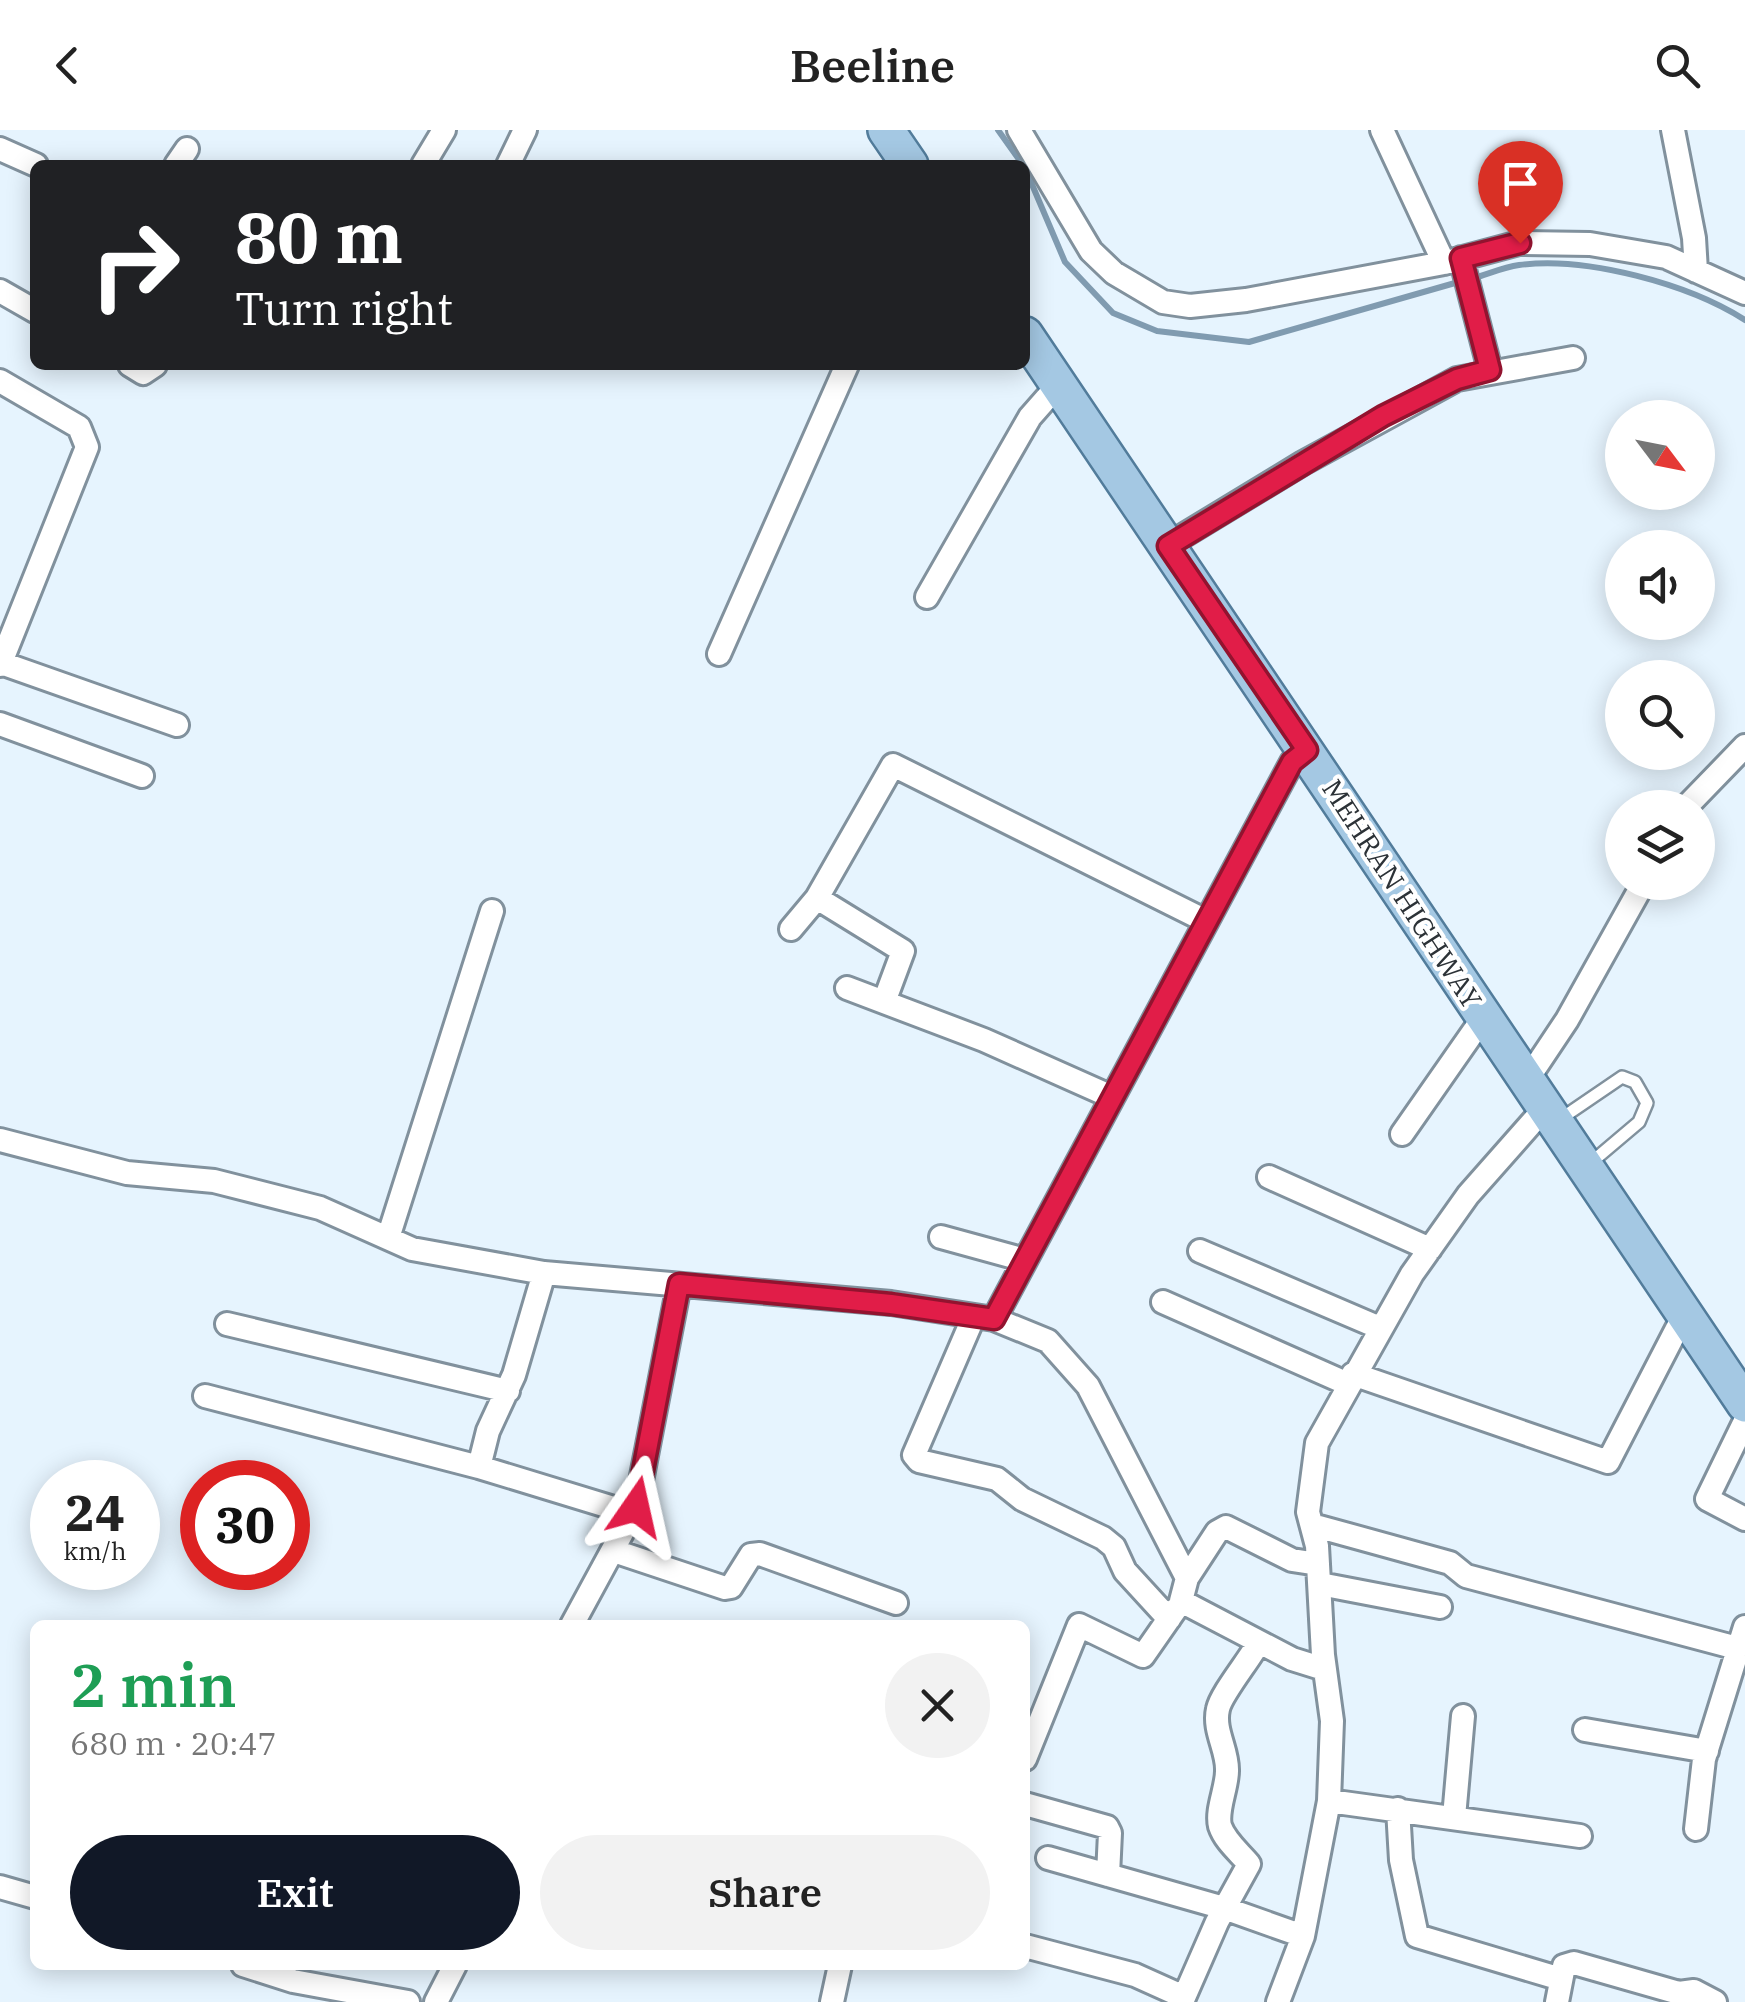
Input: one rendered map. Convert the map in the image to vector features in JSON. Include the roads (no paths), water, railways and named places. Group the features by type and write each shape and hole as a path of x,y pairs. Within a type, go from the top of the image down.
{"main road":[{"path":"886,130 907,160"},
{"name":"MEHRAN HIGHWAY","path":"1030,342 1307,750 1540,1106 1745,1404"}],"street":[{"path":"426,160 444,130"},
{"path":"510,160 525,130"},
{"path":"1018,130 1091,251 1114,273 1163,302 1190,306 1246,300 1453,261 1520,243 1590,244 1666,258 1745,293"},
{"path":"1382,130 1453,261 1490,370"},
{"path":"1673,130 1694,238 1696,271"},
{"path":"0,149 30,162"},
{"path":"0,290 30,308"},
{"path":"1168,546 1383,416 1457,379 1573,358"},
{"path":"718,654 845,370"},
{"path":"0,381 79,427 86,446 0,664 177,725"},
{"path":"927,596 1030,417 1058,384"},
{"path":"0,724 142,776"},
{"path":"1702,790 1745,746"},
{"path":"1307,750 1292,762 1025,1260 984,1317 914,1454 918,1461 997,1479 1022,1498 1102,1538 1114,1547 1125,1571 1292,1659 1324,1669"},
{"path":"791,930 817,898 892,765 1206,920"},
{"path":"817,898 903,951 884,1002"},
{"path":"1278,2002 1302,1936 1329,1801 1332,1720 1324,1669 1319,1574 1308,1512 1317,1443 1350,1379 1430,1250 1468,1194 1540,1106 1568,1020 1634,900"},
{"path":"388,1238 492,910"},
{"path":"847,988 1000,1047 1112,1098"},
{"path":"1402,1134 1483,1018"},
{"path":"0,1140 127,1174 214,1181 320,1208 412,1248 544,1273 891,1304 984,1317 1048,1341 1088,1386 1179,1599"},
{"path":"1269,1177 1430,1250"},
{"path":"942,1236 1025,1260"},
{"path":"1200,1251 1380,1328"},
{"path":"479,1467 488,1431 508,1390 544,1273"},
{"path":"575,1620 633,1514 679,1284"},
{"path":"1163,1302 1350,1379 1608,1462 1684,1315"},
{"path":"227,1324 508,1390"},
{"path":"205,1396 479,1467 633,1514"},
{"path":"1745,1421 1707,1499 1745,1518"},
{"path":"1312,1525 1450,1562 1466,1576 1741,1637 1707,1751 1696,1829"},
{"path":"1030,1746 1079,1625 1143,1656 1217,1532 1226,1527 1319,1574 1440,1607"},
{"path":"614,1551 725,1588 731,1587 751,1555 760,1554 896,1603"},
{"path":"1030,1947 1136,1975 1183,2000 1224,1908 1249,1864 1228,1841 1219,1822 1228,1768 1217,1712 1223,1694 1236,1682 1260,1642"},
{"path":"1454,1817 1463,1716"},
{"path":"1585,1730 1707,1751"},
{"path":"1329,1801 1580,1836"},
{"path":"1030,1805 1107,1827 1108,1875"},
{"path":"1398,1808 1401,1860 1417,1936 1559,1990 1564,1966 1574,1963 1679,1994 1694,1991 1715,2002"},
{"path":"1048,1858 1224,1908 1302,1936"},
{"path":"0,1887 30,1896"},
{"path":"259,1970 371,1999 408,2002"},
{"path":"436,2002 452,1970"},
{"path":"832,2002 839,1970"}],"lane":[{"path":"1540,1106 1622,1077 1635,1082 1647,1103 1639,1122 1584,1169"}],"waterway":[{"path":"998,130 1019,160"},
{"path":"1030,180 1065,262 1113,313 1157,331 1249,342 1462,281"},
{"path":"1474,278 1519,265 1546,263 1605,269 1667,284 1745,320"}]}
